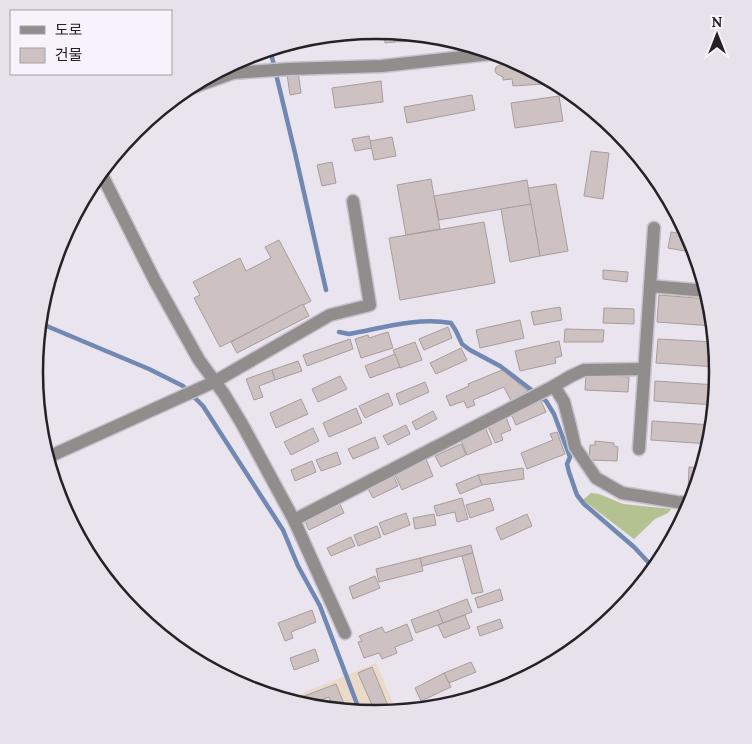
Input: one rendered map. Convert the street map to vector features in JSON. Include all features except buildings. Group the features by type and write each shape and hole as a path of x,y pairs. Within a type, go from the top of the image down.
{"street":[{"path":"219,78 233,73 382,66 480,55"},
{"path":"104,180 155,281 199,360 224,394 242,424 294,520 345,633"},
{"path":"53,455 214,382 330,316 370,305 353,201"},
{"path":"639,450 654,228"},
{"path":"650,286 699,290"},
{"path":"294,520 584,370 644,369"},
{"path":"554,386 564,402 574,447 596,478 622,493 683,502"}],"shaded area":[{"path":"376,663 394,705 354,705 297,696"}],"green space":[{"path":"591,493 599,494 623,504 671,509 668,513 655,519 634,539 583,500"}],"waterway":[{"path":"272,55 326,290"},
{"path":"339,332 349,334 413,322 451,323 462,344 500,366 546,401 554,414 570,457 567,464 577,495 584,504 634,547 649,563"},
{"path":"46,326 149,369 183,386 203,406 283,530 298,566 320,606 357,705"}]}
